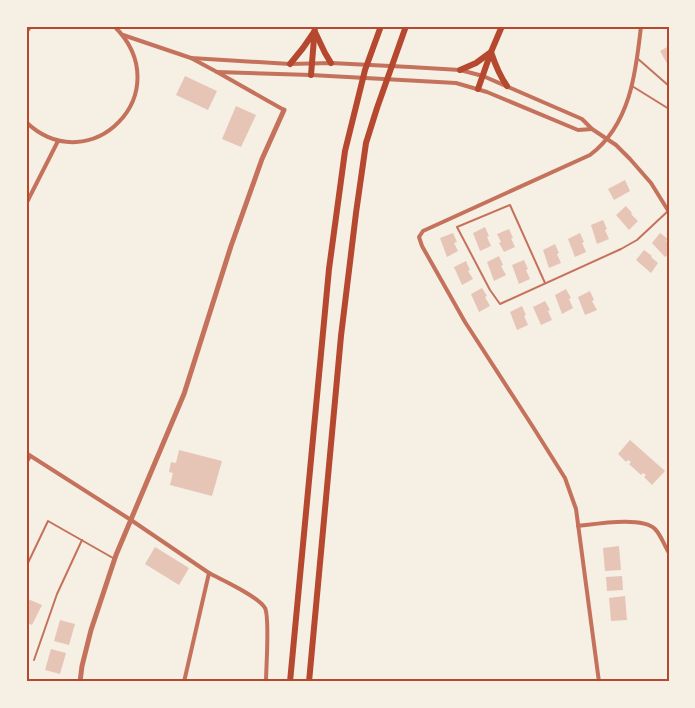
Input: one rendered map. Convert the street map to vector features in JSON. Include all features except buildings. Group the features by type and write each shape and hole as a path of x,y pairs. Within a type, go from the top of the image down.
{"highway":[{"path":"290,682 329,269 343,161 365,70 381,26"},
{"path":"309,682 341,336 366,143 406,26"},
{"path":"478,89 502,26"},
{"path":"311,75 315,28"},
{"path":"315,28 331,64"},
{"path":"290,64 303,48 315,28"},
{"path":"460,70 476,63 491,52"},
{"path":"491,52 500,76 507,86"}],"street":[{"path":"26,32 31,26"},
{"path":"26,122 36,131 58,141 77,142 97,138 114,127 128,112 136,93 138,73 134,53 123,35 114,26"},
{"path":"599,682 576,509 565,478 465,322 422,246 419,237 423,231 590,156 600,148 623,114 632,86 641,26"},
{"path":"80,682 91,630 115,558 184,394 231,246 259,168 284,110 191,58 123,35"},
{"path":"191,58 290,64 341,64 460,70 483,76 582,119 592,129 616,146 651,183 668,212"},
{"path":"217,72 456,82 478,89 578,130 592,129"},
{"path":"26,204 58,141"},
{"path":"26,463 28,455 131,520 209,573 259,601 267,613 266,682"},
{"path":"578,526 641,522 656,530 669,553"},
{"path":"184,682 209,573"}],"lane":[{"path":"637,58 669,86"},
{"path":"632,86 669,110"},
{"path":"545,284 510,205 457,227 490,290 500,304 545,284 621,249 637,240 668,212"},
{"path":"26,567 48,521 115,558"},
{"path":"34,660 57,594 82,540"}]}
